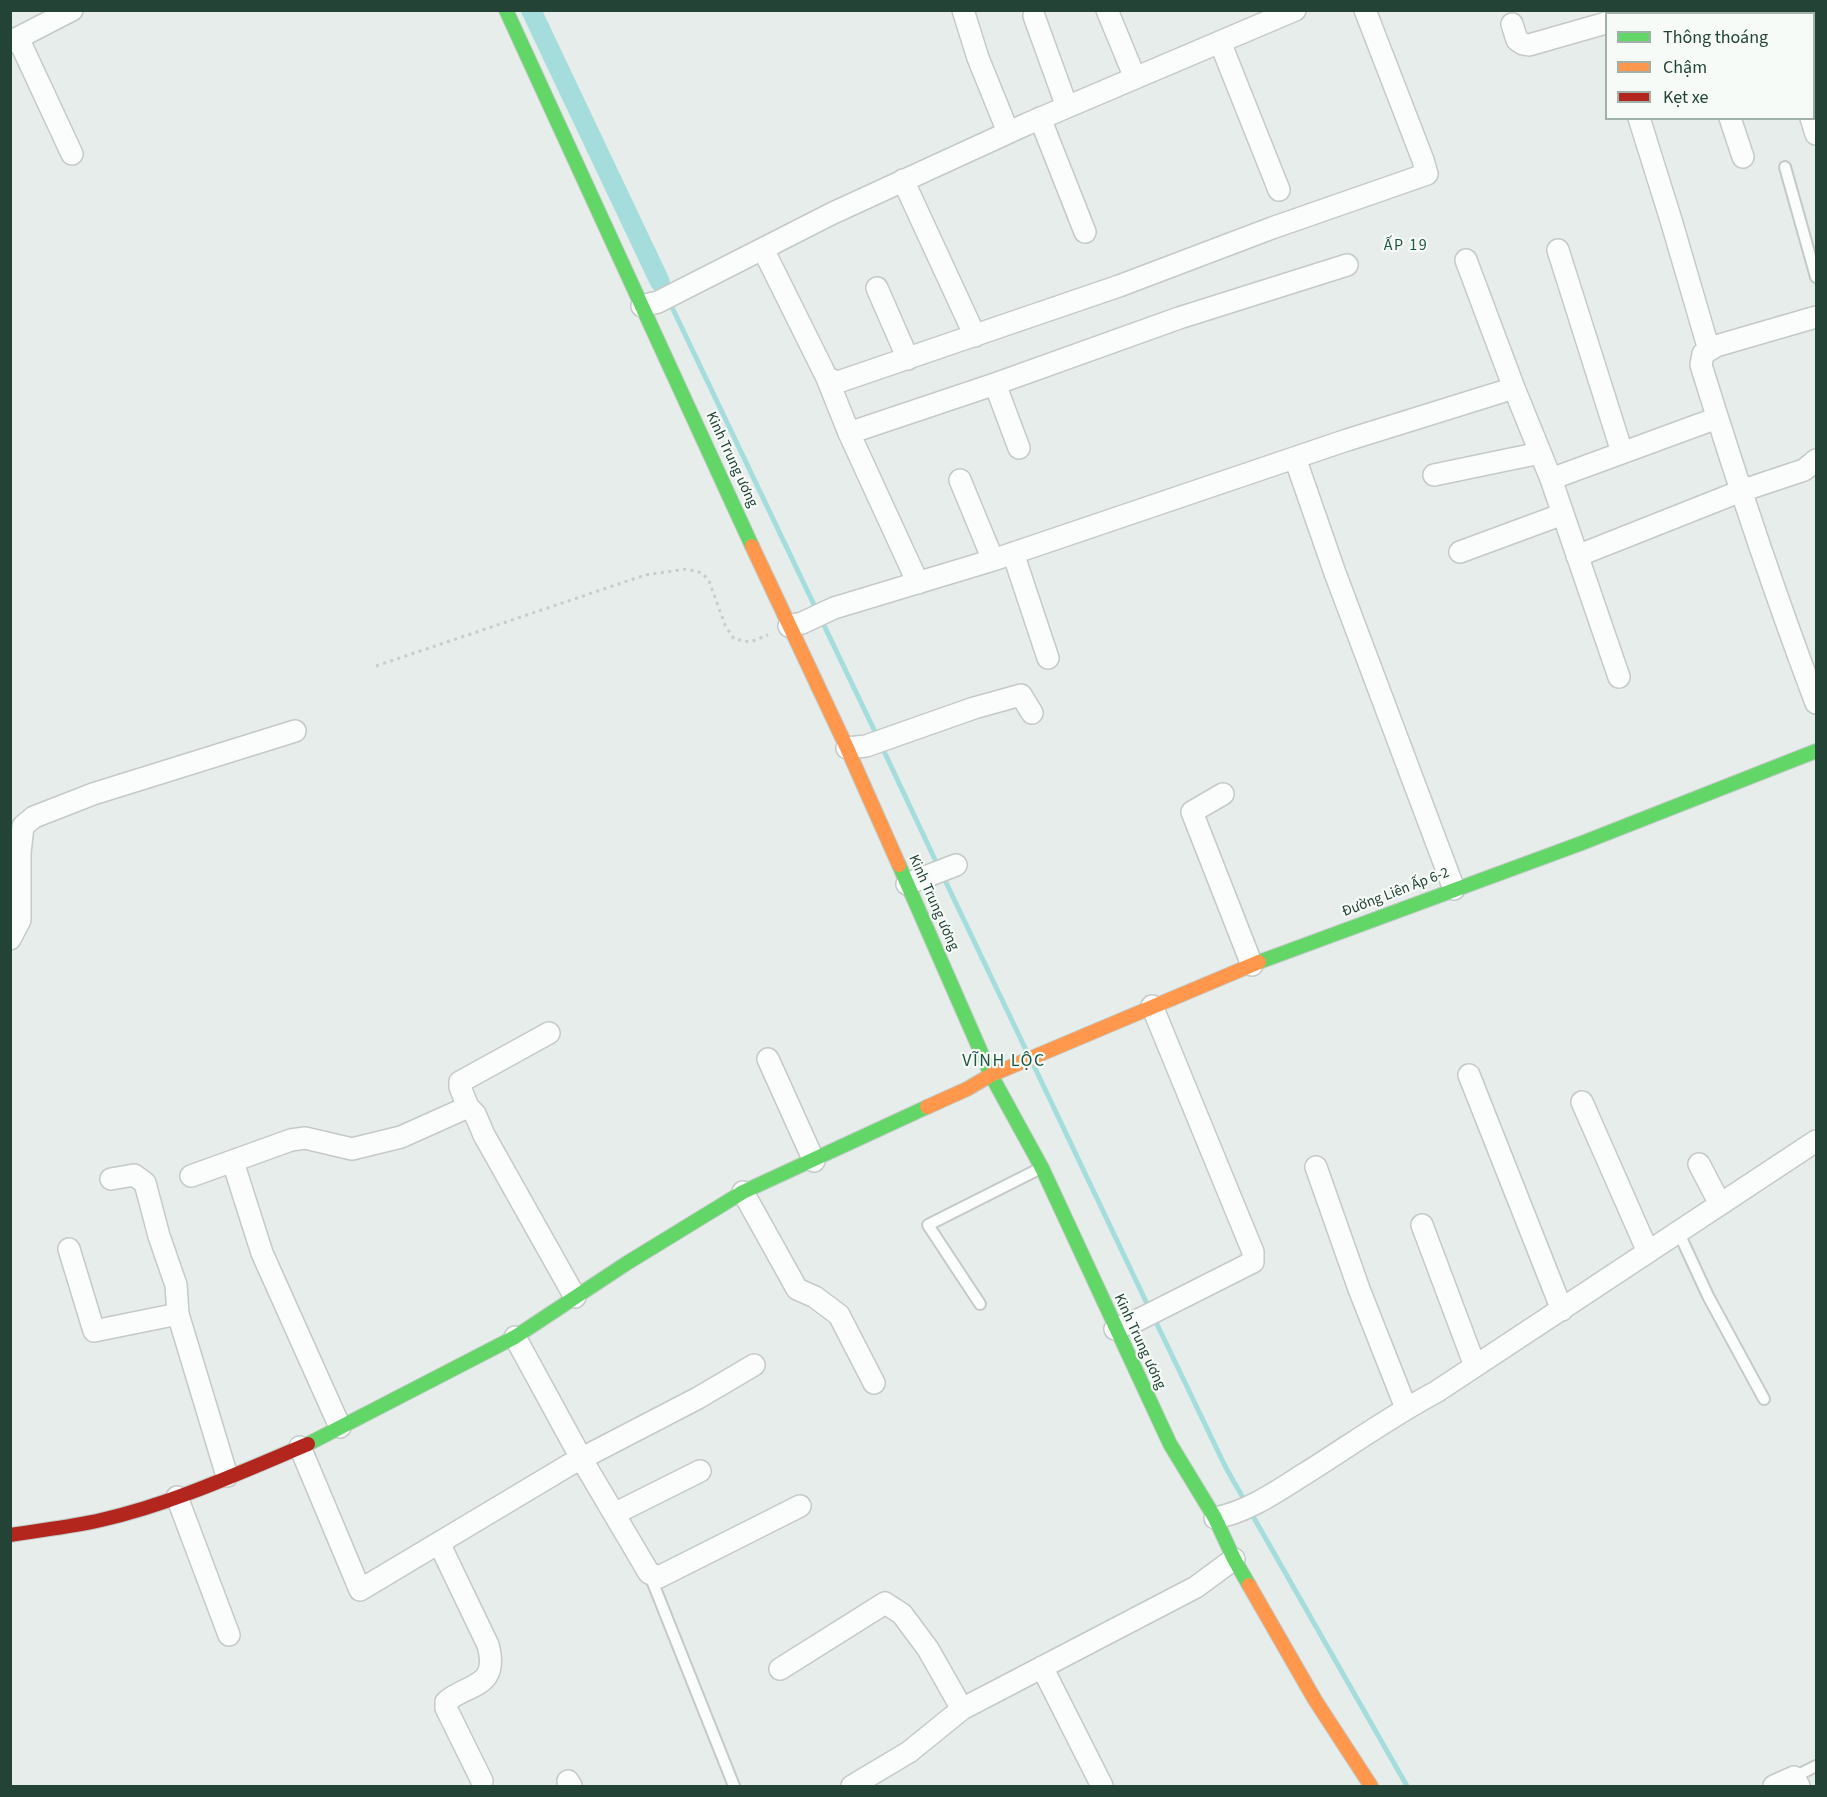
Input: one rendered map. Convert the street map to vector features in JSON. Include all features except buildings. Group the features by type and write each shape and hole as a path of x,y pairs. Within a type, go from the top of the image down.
{"street":[{"path":"72,10 14,40 72,154"},
{"name":"Kinh Trung ương","path":"506,10 659,301 796,625 857,747 907,884 991,1075 1042,1168 1114,1329 1170,1444 1224,1516 1234,1559 1315,1701 1371,1786"},
{"path":"963,10 978,58 1008,132"},
{"path":"1107,10 1135,78"},
{"path":"659,301 903,180 1040,118 1295,10"},
{"path":"827,378 838,382 908,359 1119,286 1272,228 1427,174 1424,160 1365,10"},
{"path":"1034,16 1067,107"},
{"path":"1512,24 1517,40 1529,45 1605,24"},
{"path":"1220,42 1279,190"},
{"path":"1040,118 1085,232"},
{"path":"1640,120 1709,350"},
{"path":"1731,120 1743,157"},
{"path":"903,180 975,336"},
{"path":"763,249 827,378 849,433 918,583"},
{"path":"1557,250 1622,452"},
{"path":"1466,260 1551,479 1619,677"},
{"path":"849,433 1179,318 1347,265"},
{"path":"877,288 908,359"},
{"path":"1816,317 1716,346 1703,354 1701,365 1741,491 1816,703"},
{"path":"994,384 1019,448"},
{"path":"796,625 834,608 993,560 1295,458 1514,388"},
{"path":"1551,479 1717,418"},
{"path":"1434,475 1540,453"},
{"path":"1295,458 1335,573 1454,889"},
{"path":"1577,556 1741,491 1804,470 1816,460"},
{"path":"960,480 993,560"},
{"path":"1460,552 1563,514"},
{"path":"1013,553 1048,658"},
{"path":"857,747 974,708 1021,695 1032,713"},
{"path":"10,939 20,920 20,853 23,826 34,817 93,794 295,731"},
{"name":"Đường Liên Ấp 6-2","path":"10,1535 101,1520 177,1497 300,1447 515,1337 637,1257 743,1192 967,1089 991,1075 1252,965 1582,843 1816,751"},
{"path":"1223,794 1192,812 1252,965"},
{"path":"907,884 956,865"},
{"path":"1114,1329 1140,1319 1253,1262 1253,1252 1152,1006"},
{"path":"549,1034 460,1082 460,1087 468,1107 475,1114 484,1135 575,1298"},
{"path":"768,1059 814,1161"},
{"path":"1469,1075 1562,1310"},
{"path":"1582,1102 1648,1252"},
{"path":"190,1176 283,1143 304,1138 352,1149 401,1137 468,1107"},
{"path":"1224,1516 1278,1490 1406,1408 1436,1392 1720,1204 1814,1148"},
{"path":"233,1162 262,1253 340,1427"},
{"path":"1699,1164 1720,1204"},
{"path":"1316,1167 1359,1289 1406,1408"},
{"path":"111,1179 134,1175 145,1183 159,1236 176,1285 178,1314 227,1476"},
{"path":"743,1192 797,1289 815,1297 839,1315 874,1383"},
{"path":"1422,1225 1475,1366"},
{"path":"69,1249 94,1331 178,1314"},
{"path":"515,1337 581,1458 649,1573 658,1576 800,1506"},
{"path":"300,1447 360,1590 581,1458 698,1398 754,1365"},
{"path":"614,1514 700,1470"},
{"path":"177,1497 229,1635"},
{"path":"439,1543 491,1654 488,1672 479,1684 446,1702 446,1708 482,1781"},
{"path":"852,1786 909,1752 962,1709 1196,1587 1234,1559"},
{"path":"780,1669 885,1603 903,1614 928,1649 962,1709"},
{"path":"1042,1667 1102,1786"},
{"path":"1774,1786 1797,1781"}],"lane":[{"path":"1785,167 1816,278"},
{"path":"980,1304 928,1225 1042,1168"},
{"path":"1678,1232 1708,1296 1764,1399"},
{"path":"649,1573 734,1786"},
{"path":"1797,1781 1816,1766"}],"path":[{"path":"376,666 645,575 687,569 702,573 709,581 725,625 734,639 750,642 796,625"}],"waterway":[{"path":"531,10 660,282"},
{"path":"660,282 666,294"},
{"path":"670,303 817,611"},
{"path":"821,619 878,738"},
{"path":"882,747 938,866"},
{"path":"942,874 1026,1050"},
{"path":"1034,1066 1150,1310"},
{"path":"1154,1318 1226,1468 1246,1503"},
{"path":"1250,1511 1407,1786"}],"traffic: fast":[{"path":"506,10 752,546"},
{"path":"1259,962 1582,843 1816,751"},
{"path":"899,865 991,1075 1042,1168 1170,1444 1215,1518 1249,1585"},
{"path":"308,1444 515,1337 627,1263 743,1192 927,1107"}],"traffic: slow":[{"path":"752,546 899,865"},
{"path":"927,1107 991,1075 1259,962"},
{"path":"1249,1585 1315,1700 1371,1786"}],"traffic: jam":[{"path":"10,1535 67,1527 128,1513 206,1487 308,1444"}],"district":[{"name":"ẤP 19","path":"1406,246"},
{"name":"VĨNH LỘC","path":"1004,1062"}]}
